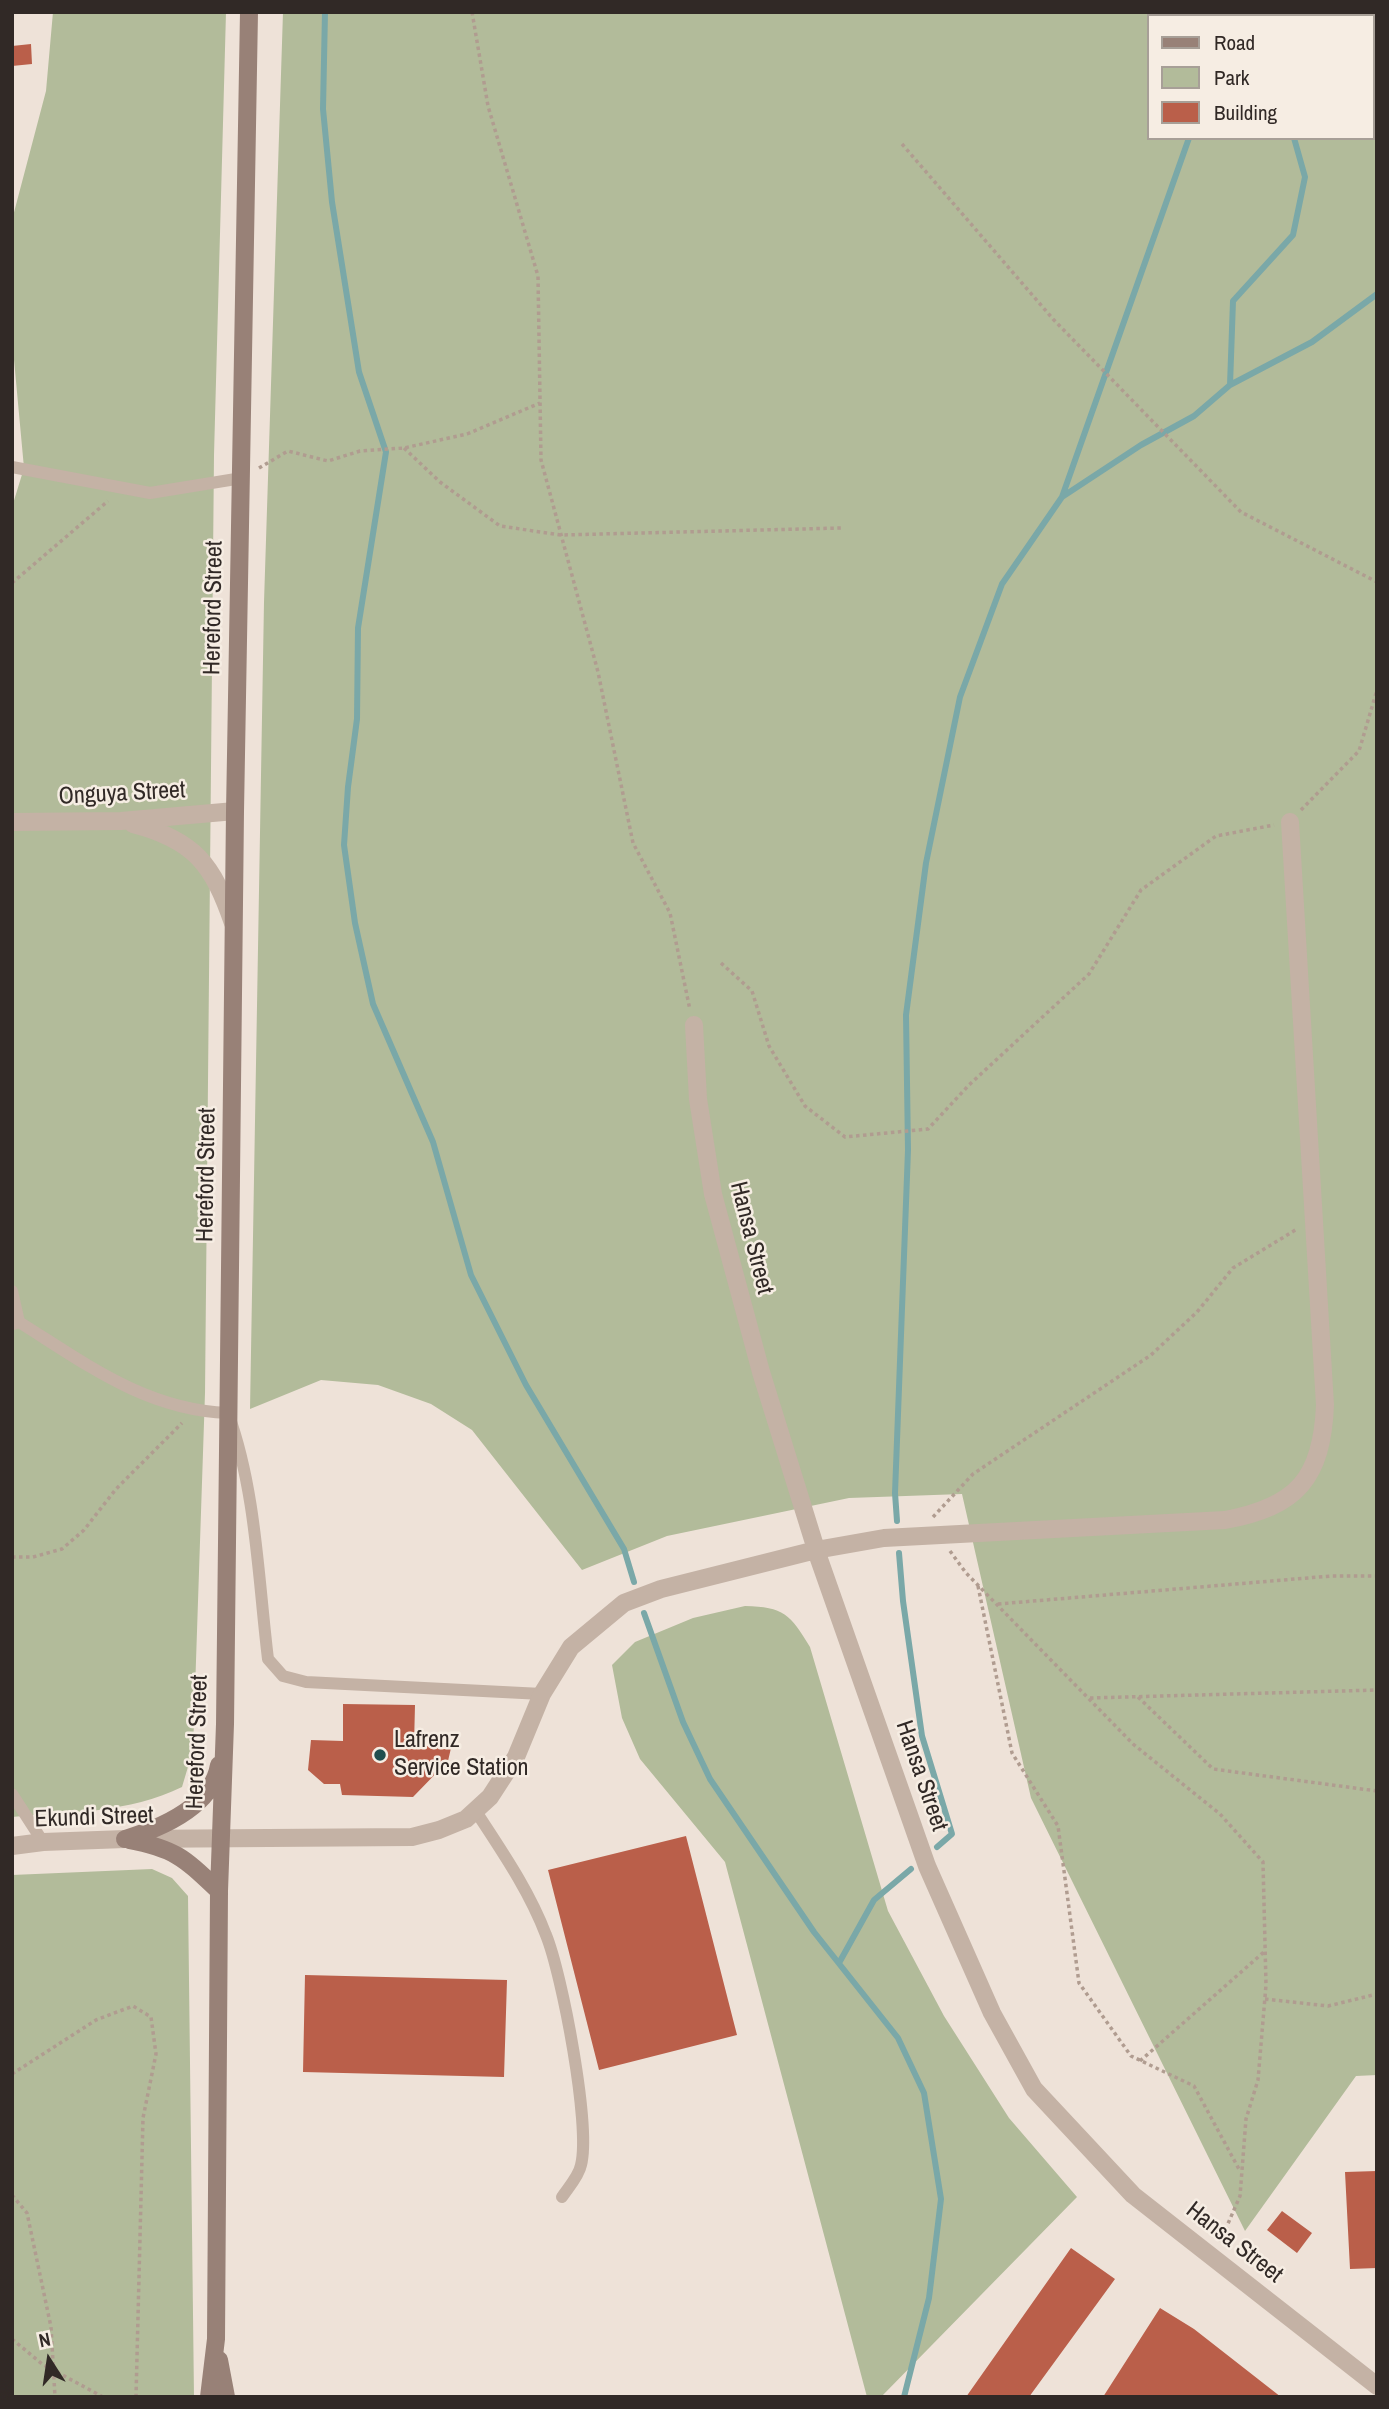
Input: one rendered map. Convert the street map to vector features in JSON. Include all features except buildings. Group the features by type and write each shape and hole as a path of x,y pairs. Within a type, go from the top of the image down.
{"main road":[{"name":"Hereford Street","path":"209,2397 216,2339 219,1840 225,1724 235,811 249,12"},
{"path":"125,1839 158,1829 187,1811 206,1792 218,1771 225,1724"},
{"path":"125,1839 165,1847 185,1858 219,1891"},
{"name":"Hereford Street","path":"216,2339 226,2397"}],"street":[{"name":"Onguya Street","path":"12,822 121,821 235,811"},
{"path":"121,821 170,835 195,851 211,870 235,930"},
{"name":"Ekundi Street","path":"12,1846 125,1839 412,1836 439,1830 466,1819 490,1797 516,1757 542,1694 571,1647 624,1603 662,1589 816,1549 914,1536 1225,1521 1260,1514 1296,1490 1312,1471 1324,1435 1325,1405 1290,822"},
{"name":"Hansa Street","path":"694,1025 698,1099 713,1194 761,1372 816,1549 927,1866 992,2013 1034,2090 1133,2195 1377,2386"}],"lane":[{"path":"12,467 150,493 242,478"},
{"path":"12,1292 16,1323 114,1381 165,1404 194,1412 228,1413 239,1444 247,1481 268,1659 284,1676 306,1682 542,1694"},
{"path":"12,1794 43,1842"},
{"path":"475,1810 521,1880 546,1934 558,1972 582,2132 581,2166 562,2197"}],"path":[{"path":"472,12 488,106 538,276 541,460 598,672 633,843 670,913 694,1025"},
{"path":"902,144 1053,319 1241,512 1377,582"},
{"path":"242,478 288,451 328,461 360,450 404,448 467,434 540,403"},
{"path":"404,448 440,482 500,526 561,535 841,528"},
{"path":"12,583 123,489"},
{"path":"721,963 752,991 769,1046 805,1107 845,1137 928,1129 969,1085 1089,974 1140,890 1216,836 1290,822 1359,751 1377,690"},
{"path":"914,1536 972,1474 1151,1355 1197,1312 1233,1268 1292,1233 1314,1214"},
{"path":"12,1557 33,1557 62,1549 84,1530 116,1489 194,1412"},
{"path":"938,1535 978,1585 1133,1744 1220,1814 1263,1862 1264,1999 1258,2080 1245,2119 1240,2196 1213,2258"},
{"path":"998,1604 1331,1576 1377,1576"},
{"path":"978,1585 1012,1753 1058,1826 1079,1983 1131,2056 1194,2086 1241,2173"},
{"path":"1090,1698 1377,1690"},
{"path":"1138,1696 1213,1769 1377,1791"},
{"path":"1140,2060 1265,1951"},
{"path":"1264,1999 1328,2006 1377,1994"},
{"path":"12,2074 96,2020 133,2006 151,2017 156,2054 143,2118 136,2397"},
{"path":"12,2195 27,2213 51,2327 55,2397"},
{"path":"12,2339 41,2364 103,2397"}],"green space":[{"path":"53,12 226,12 214,455 205,1393 193,1750 182,1787 162,1796 120,1807 12,1817 12,507 24,468 12,338 12,220 46,91"},
{"path":"283,12 1377,12 1377,2075 1356,2076 1245,2231 1031,1798 962,1494 849,1498 667,1536 582,1570 472,1430 431,1404 378,1385 321,1380 250,1409 264,602"},
{"path":"745,1606 769,1608 785,1615 810,1647 888,1911 944,2016 1009,2118 1077,2197 881,2397 867,2397 725,1862 640,1759 622,1718 612,1665 635,1642 693,1618"},
{"path":"152,1869 172,1878 188,1896 194,2397 12,2397 12,1875"}],"waterway":[{"path":"325,12 323,109 332,202 359,372 386,452 358,628 357,719 344,845 355,923 373,1004 433,1142 471,1275 526,1385 624,1549 634,1582"},
{"path":"897,1521 895,1493 908,1150 906,1015 926,863 960,697 1002,584 1062,497 1188,140"},
{"path":"1230,385 1233,301 1293,235 1305,177 1295,140"},
{"path":"1062,497 1141,445 1194,416 1230,385 1312,342 1377,294"},
{"path":"899,1553 922,1736 952,1834 937,1847"},
{"path":"644,1613 683,1722 710,1779 814,1932 898,2038 924,2093 941,2199 929,2298 904,2397"},
{"path":"839,1963 874,1900 911,1869"}],"place":[{"name":"Lafrenz Service Station","path":"380,1755"}]}
